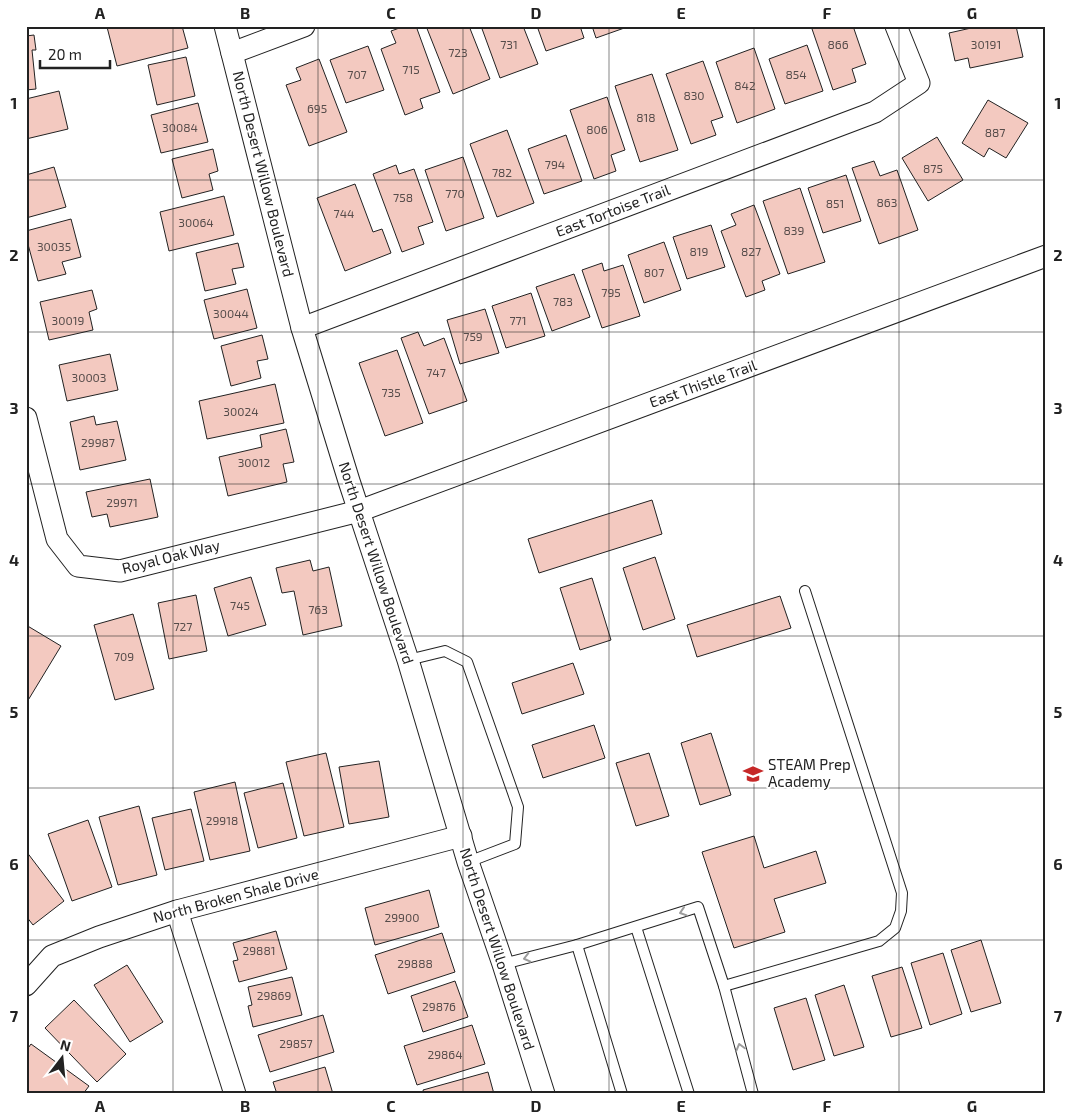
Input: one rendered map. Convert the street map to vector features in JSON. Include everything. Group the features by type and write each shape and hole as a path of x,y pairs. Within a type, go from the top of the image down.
{"street":[{"name":"North Desert Willow Boulevard","path":"225,26 302,328 408,660 468,862 503,964 544,1094"},
{"path":"232,53 304,26"},
{"name":"East Tortoise Trail","path":"302,328 875,112 919,83 896,26"},
{"name":"East Thistle Trail","path":"359,511 1046,256"},
{"name":"Royal Oak Way","path":"26,418 57,539 78,566 120,571 359,511"},
{"name":"North Broken Shale Drive","path":"26,985 52,956 99,937 177,911 461,836"},
{"path":"177,911 236,1094"}],"lane":[{"path":"724,986 879,941 895,928 901,910 902,893 805,591"},
{"path":"408,660 445,651 467,662 518,806 515,844 468,862"},
{"path":"503,964 577,945 698,907 724,986 753,1094"},
{"path":"636,927 689,1094"},
{"path":"577,945 622,1094"}],"building":[{"path":"182,26 188,48 117,66 107,27"},
{"path":"405,26 416,26 440,92 420,99 423,108 405,115 381,49 396,43 391,31"},
{"path":"426,26 469,26 490,79 453,94"},
{"path":"481,26 523,26 538,64 500,78"},
{"path":"537,26 580,26 584,38 546,51"},
{"path":"592,26 630,26 596,38"},
{"path":"811,26 853,26 866,64 852,69 856,82 833,90"},
{"path":"980,26 1016,26 1023,57 970,68 968,58 955,61 949,33"},
{"path":"34,35 36,50 32,50 36,89 26,90 26,36"},
{"path":"807,45 823,91 785,104 769,59"},
{"path":"368,46 384,90 346,103 330,60"},
{"path":"754,48 775,109 737,123 716,62"},
{"path":"186,57 195,96 157,105 148,65"},
{"path":"319,59 347,132 309,146 286,85 301,80 296,68"},
{"path":"703,61 723,117 711,121 716,135 691,144 666,74"},
{"path":"652,74 678,150 640,162 615,86"},
{"path":"59,91 68,129 26,139 26,99"},
{"path":"607,97 625,150 611,155 616,171 594,179 570,110"},
{"path":"988,100 1028,123 1006,158 989,148 984,157 962,143"},
{"path":"198,103 208,142 161,153 151,115"},
{"path":"507,130 534,203 497,217 470,144"},
{"path":"566,135 582,181 544,194 528,149"},
{"path":"937,137 963,180 928,201 902,158"},
{"path":"213,149 218,171 209,174 213,190 182,198 172,159"},
{"path":"463,157 484,218 446,231 425,170"},
{"path":"874,161 880,176 897,170 918,230 879,244 852,168"},
{"path":"396,165 399,174 414,169 433,222 418,227 424,244 402,252 373,174"},
{"path":"54,167 66,207 26,218 26,175"},
{"path":"846,175 861,221 823,233 808,188"},
{"path":"355,184 373,232 382,229 391,253 345,271 317,198"},
{"path":"800,188 825,262 788,274 763,201"},
{"path":"224,196 234,235 169,251 160,212"},
{"path":"754,205 780,274 762,281 765,290 746,297 721,231 736,225 731,214"},
{"path":"71,219 81,257 62,262 66,274 38,281 26,231"},
{"path":"711,225 725,267 687,279 673,237"},
{"path":"664,242 681,290 644,303 628,255"},
{"path":"238,243 244,267 232,269 236,284 205,291 196,253"},
{"path":"602,263 604,271 623,265 640,316 602,328 582,270"},
{"path":"574,274 590,317 552,331 536,287"},
{"path":"247,289 257,328 214,339 204,300"},
{"path":"92,290 97,309 89,312 93,330 49,340 40,302"},
{"path":"531,293 545,336 506,348 492,306"},
{"path":"485,309 499,353 460,364 447,320"},
{"path":"418,332 424,346 444,338 467,401 429,414 401,338"},
{"path":"262,335 268,359 257,361 261,378 231,386 221,346"},
{"path":"397,350 423,423 385,436 359,363"},
{"path":"110,354 118,390 67,401 59,365"},
{"path":"275,384 284,423 207,439 199,401"},
{"path":"94,416 96,425 117,421 126,460 80,470 70,422"},
{"path":"286,429 294,462 283,464 287,482 228,496 219,457 262,447 260,435"},
{"path":"150,479 158,517 110,527 107,514 92,517 86,492"},
{"path":"652,500 662,534 539,573 528,539"},
{"path":"655,557 675,619 643,630 623,568"},
{"path":"310,560 313,571 329,567 342,626 303,635 294,591 282,593 276,568"},
{"path":"251,577 266,625 228,636 214,588"},
{"path":"592,578 611,640 580,650 560,588"},
{"path":"196,595 207,651 169,659 158,603"},
{"path":"780,596 791,628 697,657 687,625"},
{"path":"133,614 154,689 115,700 94,625"},
{"path":"26,625 61,646 27,702 26,702"},
{"path":"573,663 584,694 522,714 512,683"},
{"path":"594,725 605,758 543,778 532,745"},
{"path":"711,733 731,795 700,805 681,743"},
{"path":"326,753 344,827 304,836 286,762"},
{"path":"649,753 669,816 636,826 616,763"},
{"path":"379,761 389,817 349,824 339,767"},
{"path":"235,782 250,851 210,860 194,792"},
{"path":"283,783 297,838 258,848 244,793"},
{"path":"139,806 157,875 118,885 99,817"},
{"path":"191,809 204,861 165,870 152,818"},
{"path":"88,820 112,887 72,901 48,834"},
{"path":"754,836 764,868 816,851 826,883 774,899 785,932 734,948 702,852"},
{"path":"26,851 64,901 33,925 26,916"},
{"path":"429,890 439,927 375,945 365,908"},
{"path":"276,931 287,969 239,982 233,961 238,960 233,943"},
{"path":"442,933 455,972 388,994 375,955"},
{"path":"981,940 1001,1003 971,1012 951,950"},
{"path":"943,953 962,1014 930,1025 911,963"},
{"path":"127,965 163,1022 130,1042 94,985"},
{"path":"902,967 922,1028 891,1037 872,976"},
{"path":"292,977 302,1015 253,1027 248,1006 252,1005 248,987"},
{"path":"455,981 468,1017 423,1032 411,996"},
{"path":"844,985 864,1047 834,1056 815,995"},
{"path":"806,998 825,1060 793,1070 774,1008"},
{"path":"74,1000 126,1054 97,1082 45,1028"},
{"path":"323,1015 334,1052 270,1072 258,1035"},
{"path":"472,1025 485,1064 417,1085 404,1046"},
{"path":"31,1044 89,1086 83,1094 29,1094 26,1092 26,1051"},
{"path":"325,1067 333,1094 277,1094 273,1082"},
{"path":"488,1072 494,1094 424,1094 423,1090"}],"place":[{"name":"STEAM Prep Academy","path":"753,774"}]}
